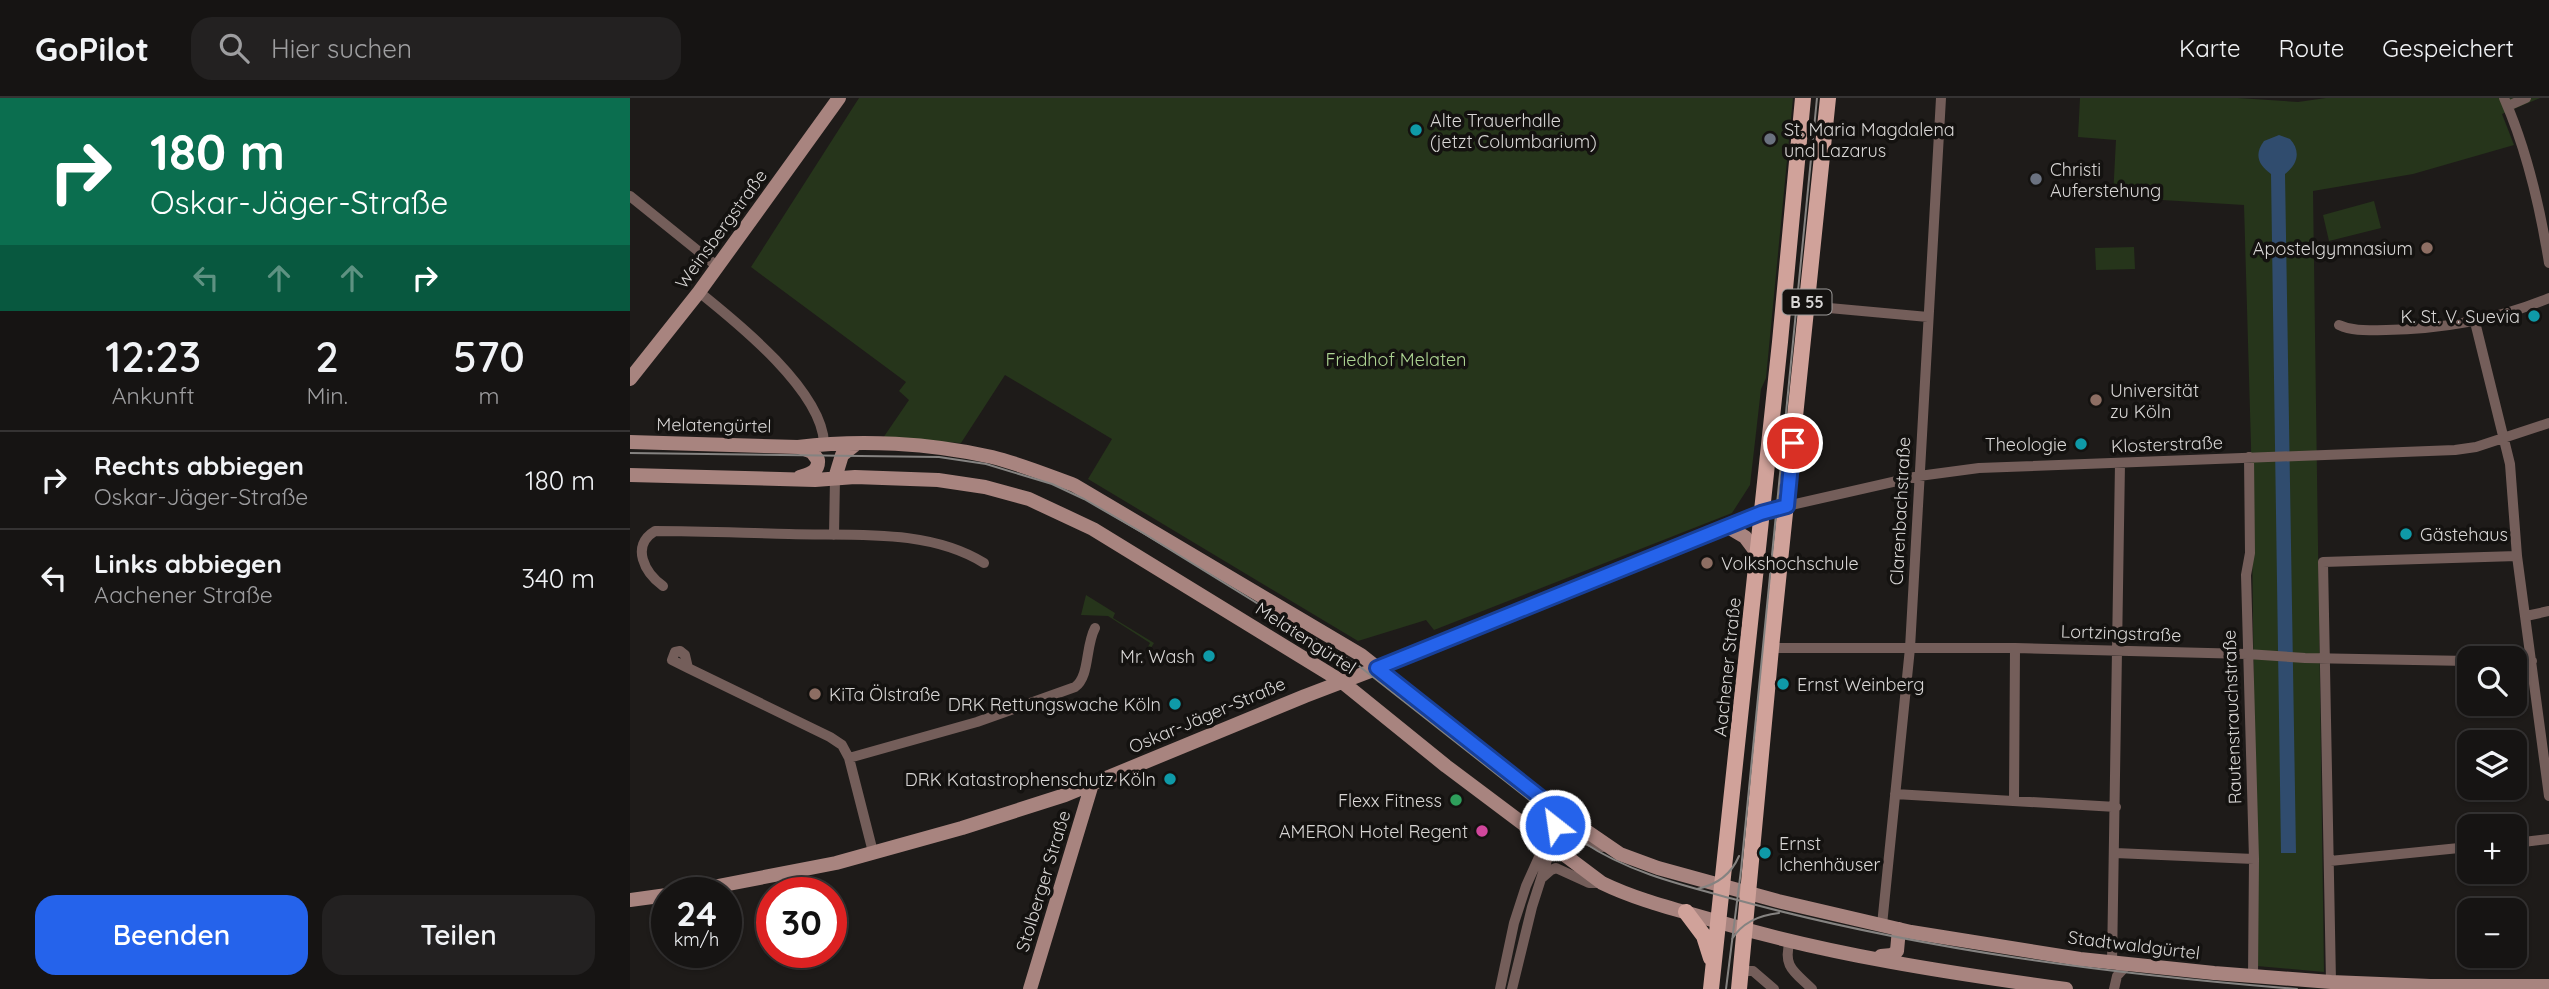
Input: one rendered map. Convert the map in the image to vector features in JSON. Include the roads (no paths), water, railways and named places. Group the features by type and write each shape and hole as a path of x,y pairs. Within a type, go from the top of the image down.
{"main road":[{"name":"Weinsbergstraße","path":"630,379 718,267 839,98"},
{"name":"Aachener Straße","path":"1711,989 1803,98"},
{"name":"B 55","path":"1739,989 1828,98"},
{"name":"Melatengürtel","path":"630,442 798,447 824,443 921,447 992,457 1031,468 1074,485 1361,655 1545,801 1609,848 1658,868 1721,887"},
{"path":"835,478 842,455 856,444"},
{"path":"796,479 813,472 819,464 813,452 798,447"},
{"name":"Melatengürtel","path":"630,475 937,480 985,486 1029,499 1093,529 1341,681 1446,766 1602,883 1629,896 1718,921"},
{"path":"1764,486 1771,500 1787,506"},
{"name":"Oskar-Jäger-Straße","path":"742,881 829,864 973,825 1092,785 1341,681 1761,513 1787,506"},
{"path":"1728,527 1745,537 1757,553"},
{"path":"1305,696 1312,676 1308,659"},
{"name":"Stolberger Straße","path":"1030,989 1092,785"},
{"name":"Stadtwaldgürtel","path":"1721,887 1899,929 2120,964 2331,982 2430,986 2549,986"},
{"path":"630,900 651,897"},
{"path":"1686,912 1704,936 1713,971"},
{"path":"1718,921 1744,930 1872,958 2066,989"},
{"path":"1872,958 1892,955 1897,951 1899,929"}],"street":[{"name":"Clarenbachstraße","path":"1882,925 1910,648 1941,98"},
{"path":"2526,98 2506,102 2541,213 2549,263"},
{"path":"630,196 718,267"},
{"path":"699,292 784,368 814,410 823,431 824,443"},
{"path":"2339,325 2359,330 2408,330 2474,322 2549,298"},
{"path":"1807,306 1928,317"},
{"path":"2474,322 2510,464 2517,556 2547,764 2549,796"},
{"name":"Klosterstraße","path":"1787,506 1919,476 1979,468 2455,450 2476,447 2549,423"},
{"name":"Rautenstrauchstraße","path":"2249,457 2250,553 2246,575 2254,859 2253,976"},
{"path":"2114,989 2120,964 2115,853 2120,463"},
{"path":"834,535 835,478"},
{"path":"663,586 647,573 641,560 642,543 654,531 834,535 932,543 965,552 984,564"},
{"path":"2331,982 2323,562 2517,556"},
{"path":"2526,616 2549,611"},
{"path":"849,758 967,725 1074,687 1085,673 1088,641 1095,628"},
{"name":"Lortzingstraße","path":"1771,648 2015,648 2457,661"},
{"path":"2014,801 2015,648"},
{"path":"2527,662 2532,662"},
{"path":"688,668 842,745 849,758 873,852"},
{"path":"2536,689 2549,686"},
{"path":"1895,794 2116,807"},
{"path":"1512,989 1552,846 1555,825 1545,801"},
{"path":"1500,989 1514,923 1539,857 1539,834"},
{"path":"1539,857 1568,835 1609,848"},
{"path":"2527,842 2549,839"},
{"path":"2330,861 2457,848"},
{"path":"2115,853 2254,859"},
{"path":"1542,879 1556,868 1589,883 1602,883"},
{"path":"1790,941 1786,953 1788,963 1809,988"},
{"path":"1741,971 1753,971 1774,989"}],"water":[{"path":"2279,135 2290,139 2297,153 2293,166 2285,174 2296,853 2281,853 2271,174 2260,163 2258,155 2264,141"}],"tram line":[{"path":"1726,989 1741,870 1817,98"},
{"path":"630,453 939,457 986,464 1052,484 1143,533 1359,666 1583,842 1620,863 1700,890 1809,918 1947,946 2156,976 2297,989"},
{"path":"1697,889 1722,878 1732,869 1739,856"},
{"path":"1732,939 1741,928 1752,921 1779,913"}],"place":[{"name":"Alte Trauerhalle (jetzt Columbarium)","path":"1416,130"},
{"name":"St. Maria Magdalena und Lazarus","path":"1770,139"},
{"name":"Christi Auferstehung","path":"2036,179"},
{"name":"Apostelgymnasium","path":"2427,248"},
{"name":"K. St. V. Suevia","path":"2534,316"},
{"name":"Universität zu Köln","path":"2096,400"},
{"name":"Theologie","path":"2081,444"},
{"name":"Gästehaus","path":"2406,534"},
{"name":"Volkshochschule","path":"1707,563"},
{"name":"Mr. Wash","path":"1209,656"},
{"name":"Ernst Weinberg","path":"1783,684"},
{"name":"KiTa Ölstraße","path":"815,694"},
{"name":"DRK Rettungswache Köln","path":"1175,704"},
{"name":"DRK Katastrophenschutz Köln","path":"1170,779"},
{"name":"Flexx Fitness","path":"1456,800"},
{"name":"AMERON Hotel Regent","path":"1482,831"},
{"name":"Ernst Ichenhäuser","path":"1765,853"}],"park label":[{"name":"Friedhof Melaten","path":"1396,359"}]}
